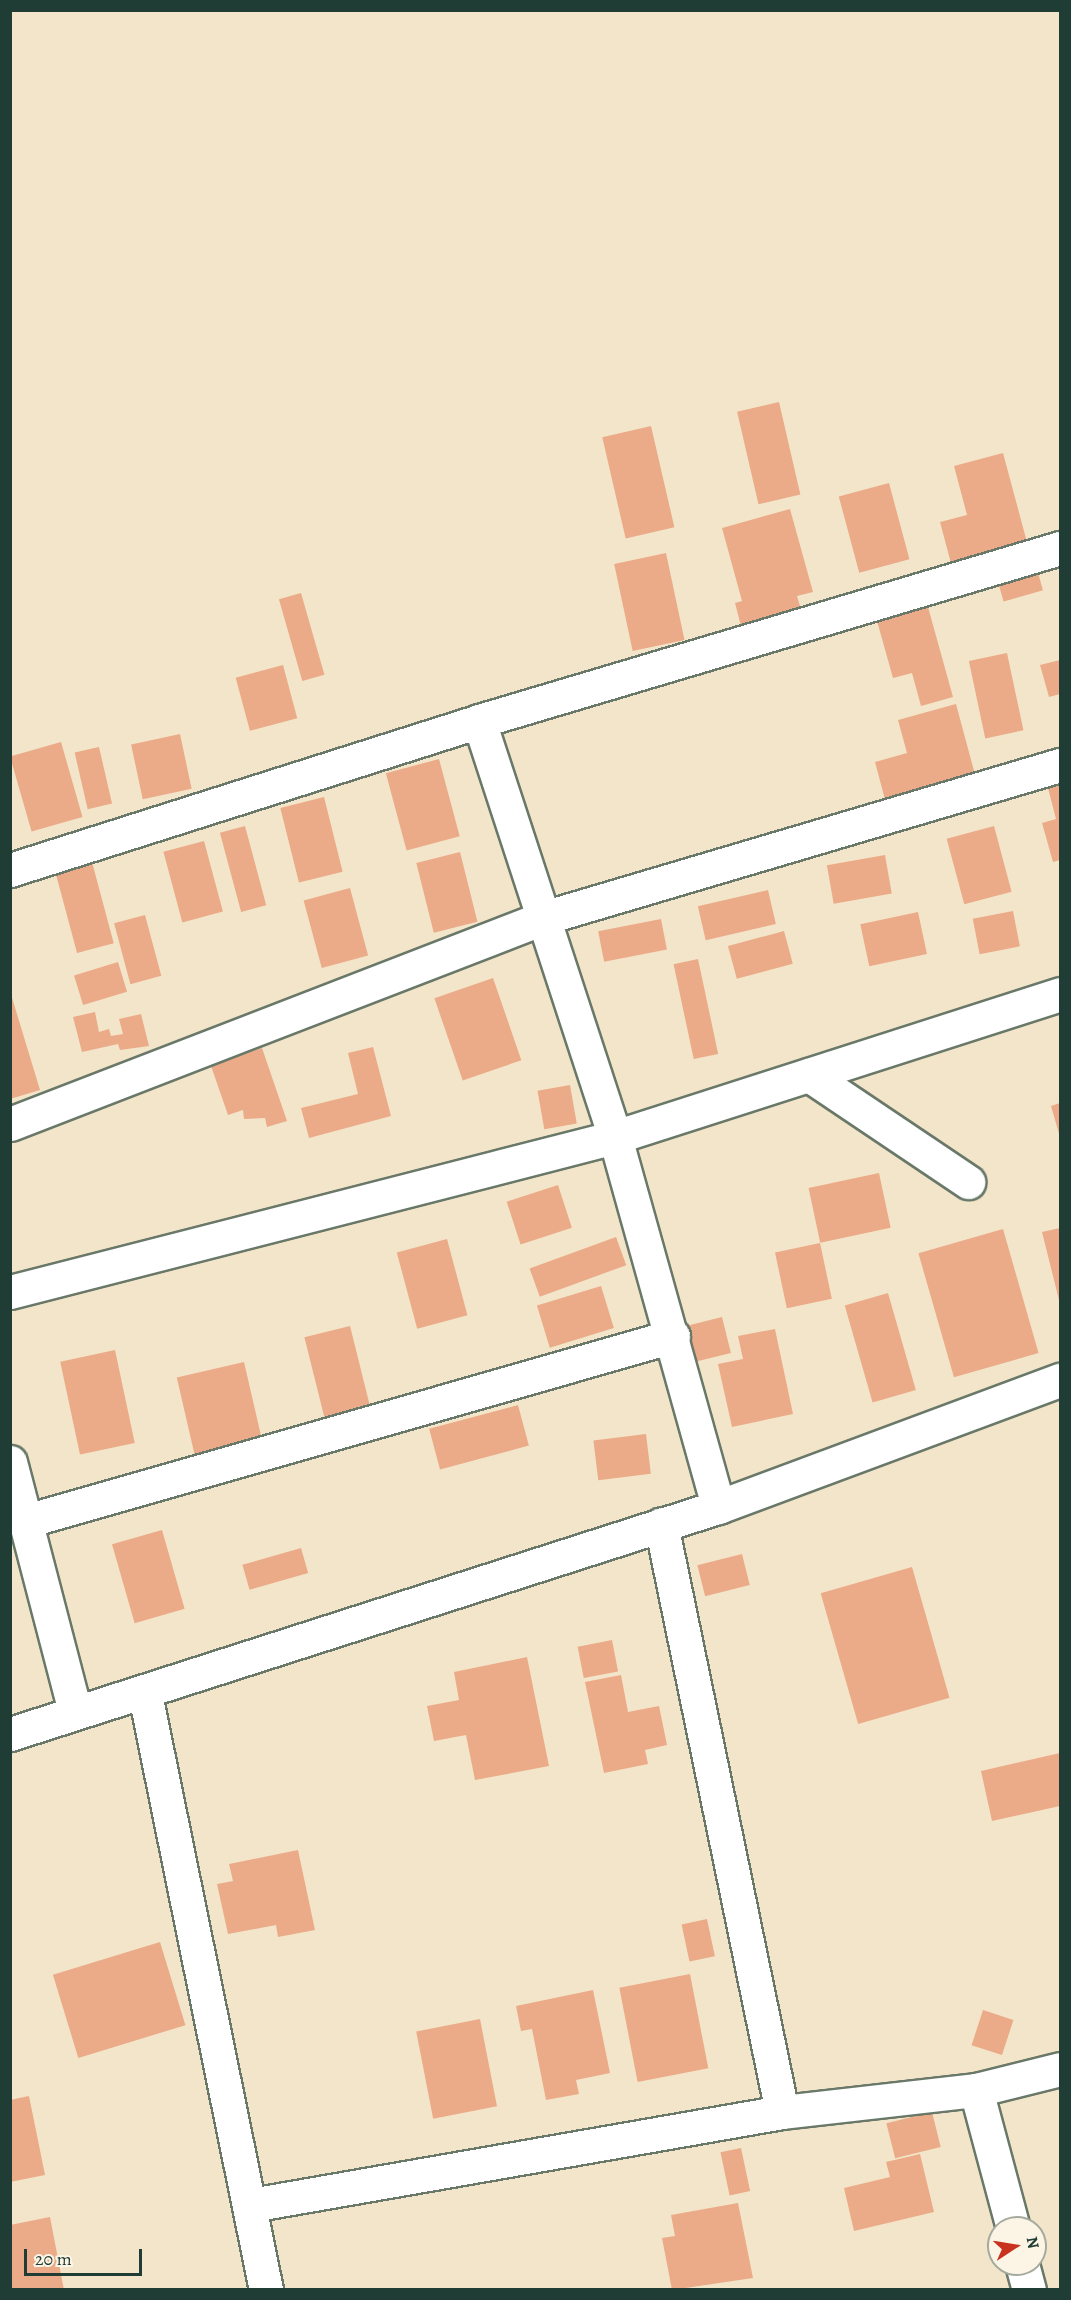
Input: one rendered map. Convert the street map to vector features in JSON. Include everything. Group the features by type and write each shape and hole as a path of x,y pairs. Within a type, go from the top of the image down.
{"street":[{"path":"10,870 479,721 1060,548"},
{"path":"479,721 615,1137 673,1336 718,1507"},
{"path":"10,1124 543,918 1060,765"},
{"path":"10,1292 615,1137 1060,994"},
{"path":"809,1075 968,1182"},
{"path":"26,1521 673,1336"},
{"path":"10,1734 75,1711 145,1694 718,1507 1060,1380"},
{"path":"10,1462 75,1711"},
{"path":"661,1524 782,2112"},
{"path":"145,1694 251,2205 266,2289"},
{"path":"251,2205 782,2112 976,2090 1060,2069"},
{"path":"976,2090 1010,2216"}],"building":[{"path":"779,402 800,495 758,504 737,412"},
{"path":"651,426 674,527 626,539 602,437"},
{"path":"1003,453 1028,546 952,567 940,522 967,515 954,466"},
{"path":"889,483 909,559 859,573 839,496"},
{"path":"790,509 813,592 797,596 802,613 742,630 735,603 742,601 722,528"},
{"path":"666,553 685,640 633,651 614,564"},
{"path":"1038,573 1043,590 1004,602 999,584"},
{"path":"301,593 324,675 302,681 279,599"},
{"path":"928,607 953,697 921,706 912,673 893,678 877,621"},
{"path":"1007,653 1023,730 985,738 969,661"},
{"path":"1060,660 1060,694 1049,697 1040,665"},
{"path":"283,665 297,718 250,731 236,678"},
{"path":"956,704 977,782 887,807 875,762 907,753 898,720"},
{"path":"180,734 192,789 143,799 131,744"},
{"path":"61,742 82,817 32,832 10,757"},
{"path":"99,747 112,804 88,809 75,753"},
{"path":"439,759 460,836 407,851 386,773"},
{"path":"1060,785 1060,860 1053,862 1042,823 1056,819 1048,788"},
{"path":"324,797 343,872 299,883 280,808"},
{"path":"245,826 266,905 241,912 220,833"},
{"path":"994,826 1012,892 964,904 947,839"},
{"path":"204,841 223,912 182,922 163,852"},
{"path":"460,852 477,922 434,933 416,863"},
{"path":"885,855 892,893 834,904 827,865"},
{"path":"92,862 114,943 77,953 55,872"},
{"path":"350,888 368,956 322,968 304,900"},
{"path":"768,890 776,924 706,940 698,906"},
{"path":"1013,911 1020,946 980,954 973,919"},
{"path":"918,912 927,954 869,966 860,924"},
{"path":"145,915 161,976 130,984 114,923"},
{"path":"661,919 667,949 604,962 598,931"},
{"path":"784,931 793,964 737,979 728,946"},
{"path":"698,959 718,1054 694,1059 674,964"},
{"path":"118,962 127,992 83,1005 74,975"},
{"path":"493,978 521,1060 463,1080 434,998"},
{"path":"10,991 40,1090 10,1099"},
{"path":"95,1012 99,1032 109,1029 111,1036 123,1034 119,1019 141,1014 149,1046 120,1050 118,1044 82,1052 73,1017"},
{"path":"373,1047 391,1116 309,1138 301,1108 358,1094 348,1053"},
{"path":"262,1048 287,1121 267,1127 265,1118 244,1119 243,1110 228,1115 211,1066"},
{"path":"570,1085 577,1123 544,1129 538,1091"},
{"path":"1060,1103 1060,1137 1051,1106"},
{"path":"879,1173 891,1228 820,1243 809,1188"},
{"path":"558,1185 572,1228 521,1244 507,1202"},
{"path":"1060,1228 1060,1304 1042,1232"},
{"path":"1003,1229 1039,1353 954,1377 918,1253"},
{"path":"616,1237 626,1265 540,1297 530,1268"},
{"path":"447,1239 467,1315 417,1329 397,1252"},
{"path":"820,1243 832,1299 787,1308 775,1253"},
{"path":"601,1286 614,1328 550,1348 537,1306"},
{"path":"888,1293 916,1390 873,1402 845,1305"},
{"path":"722,1317 731,1353 693,1362 684,1326"},
{"path":"350,1326 371,1408 325,1420 304,1337"},
{"path":"775,1329 793,1414 732,1427 718,1364 743,1359 738,1336"},
{"path":"115,1350 135,1443 80,1455 60,1362"},
{"path":"244,1362 265,1452 197,1467 177,1378"},
{"path":"518,1405 529,1446 440,1469 429,1429"},
{"path":"646,1434 651,1474 598,1480 593,1440"},
{"path":"162,1530 185,1609 135,1623 112,1544"},
{"path":"301,1548 308,1573 250,1590 242,1565"},
{"path":"742,1554 750,1585 705,1596 697,1565"},
{"path":"912,1567 949,1698 858,1724 821,1593"},
{"path":"612,1640 618,1671 584,1678 578,1647"},
{"path":"527,1657 549,1766 475,1780 466,1735 434,1741 427,1706 459,1700 454,1672"},
{"path":"621,1675 628,1712 659,1706 667,1745 645,1750 648,1764 604,1773 585,1682"},
{"path":"1060,1753 1060,1806 992,1821 981,1771"},
{"path":"298,1850 315,1930 278,1937 276,1925 228,1934 217,1884 233,1881 229,1864"},
{"path":"707,1919 715,1956 689,1962 682,1924"},
{"path":"160,1942 185,2025 78,2058 53,1975"},
{"path":"690,1974 708,2068 638,2082 619,1988"},
{"path":"593,1990 610,2073 576,2080 579,2094 546,2100 532,2029 521,2031 516,2006"},
{"path":"983,2010 1013,2020 1002,2055 972,2045"},
{"path":"480,2019 497,2106 433,2119 416,2031"},
{"path":"29,2096 45,2175 10,2182 10,2100"},
{"path":"932,2112 941,2147 895,2158 886,2123"},
{"path":"741,2148 750,2191 730,2195 720,2152"},
{"path":"920,2154 934,2212 854,2231 844,2188 890,2177 886,2162"},
{"path":"738,2203 753,2278 672,2290 662,2238 675,2236 671,2215"},
{"path":"50,2217 64,2290 10,2290 10,2225"}]}
